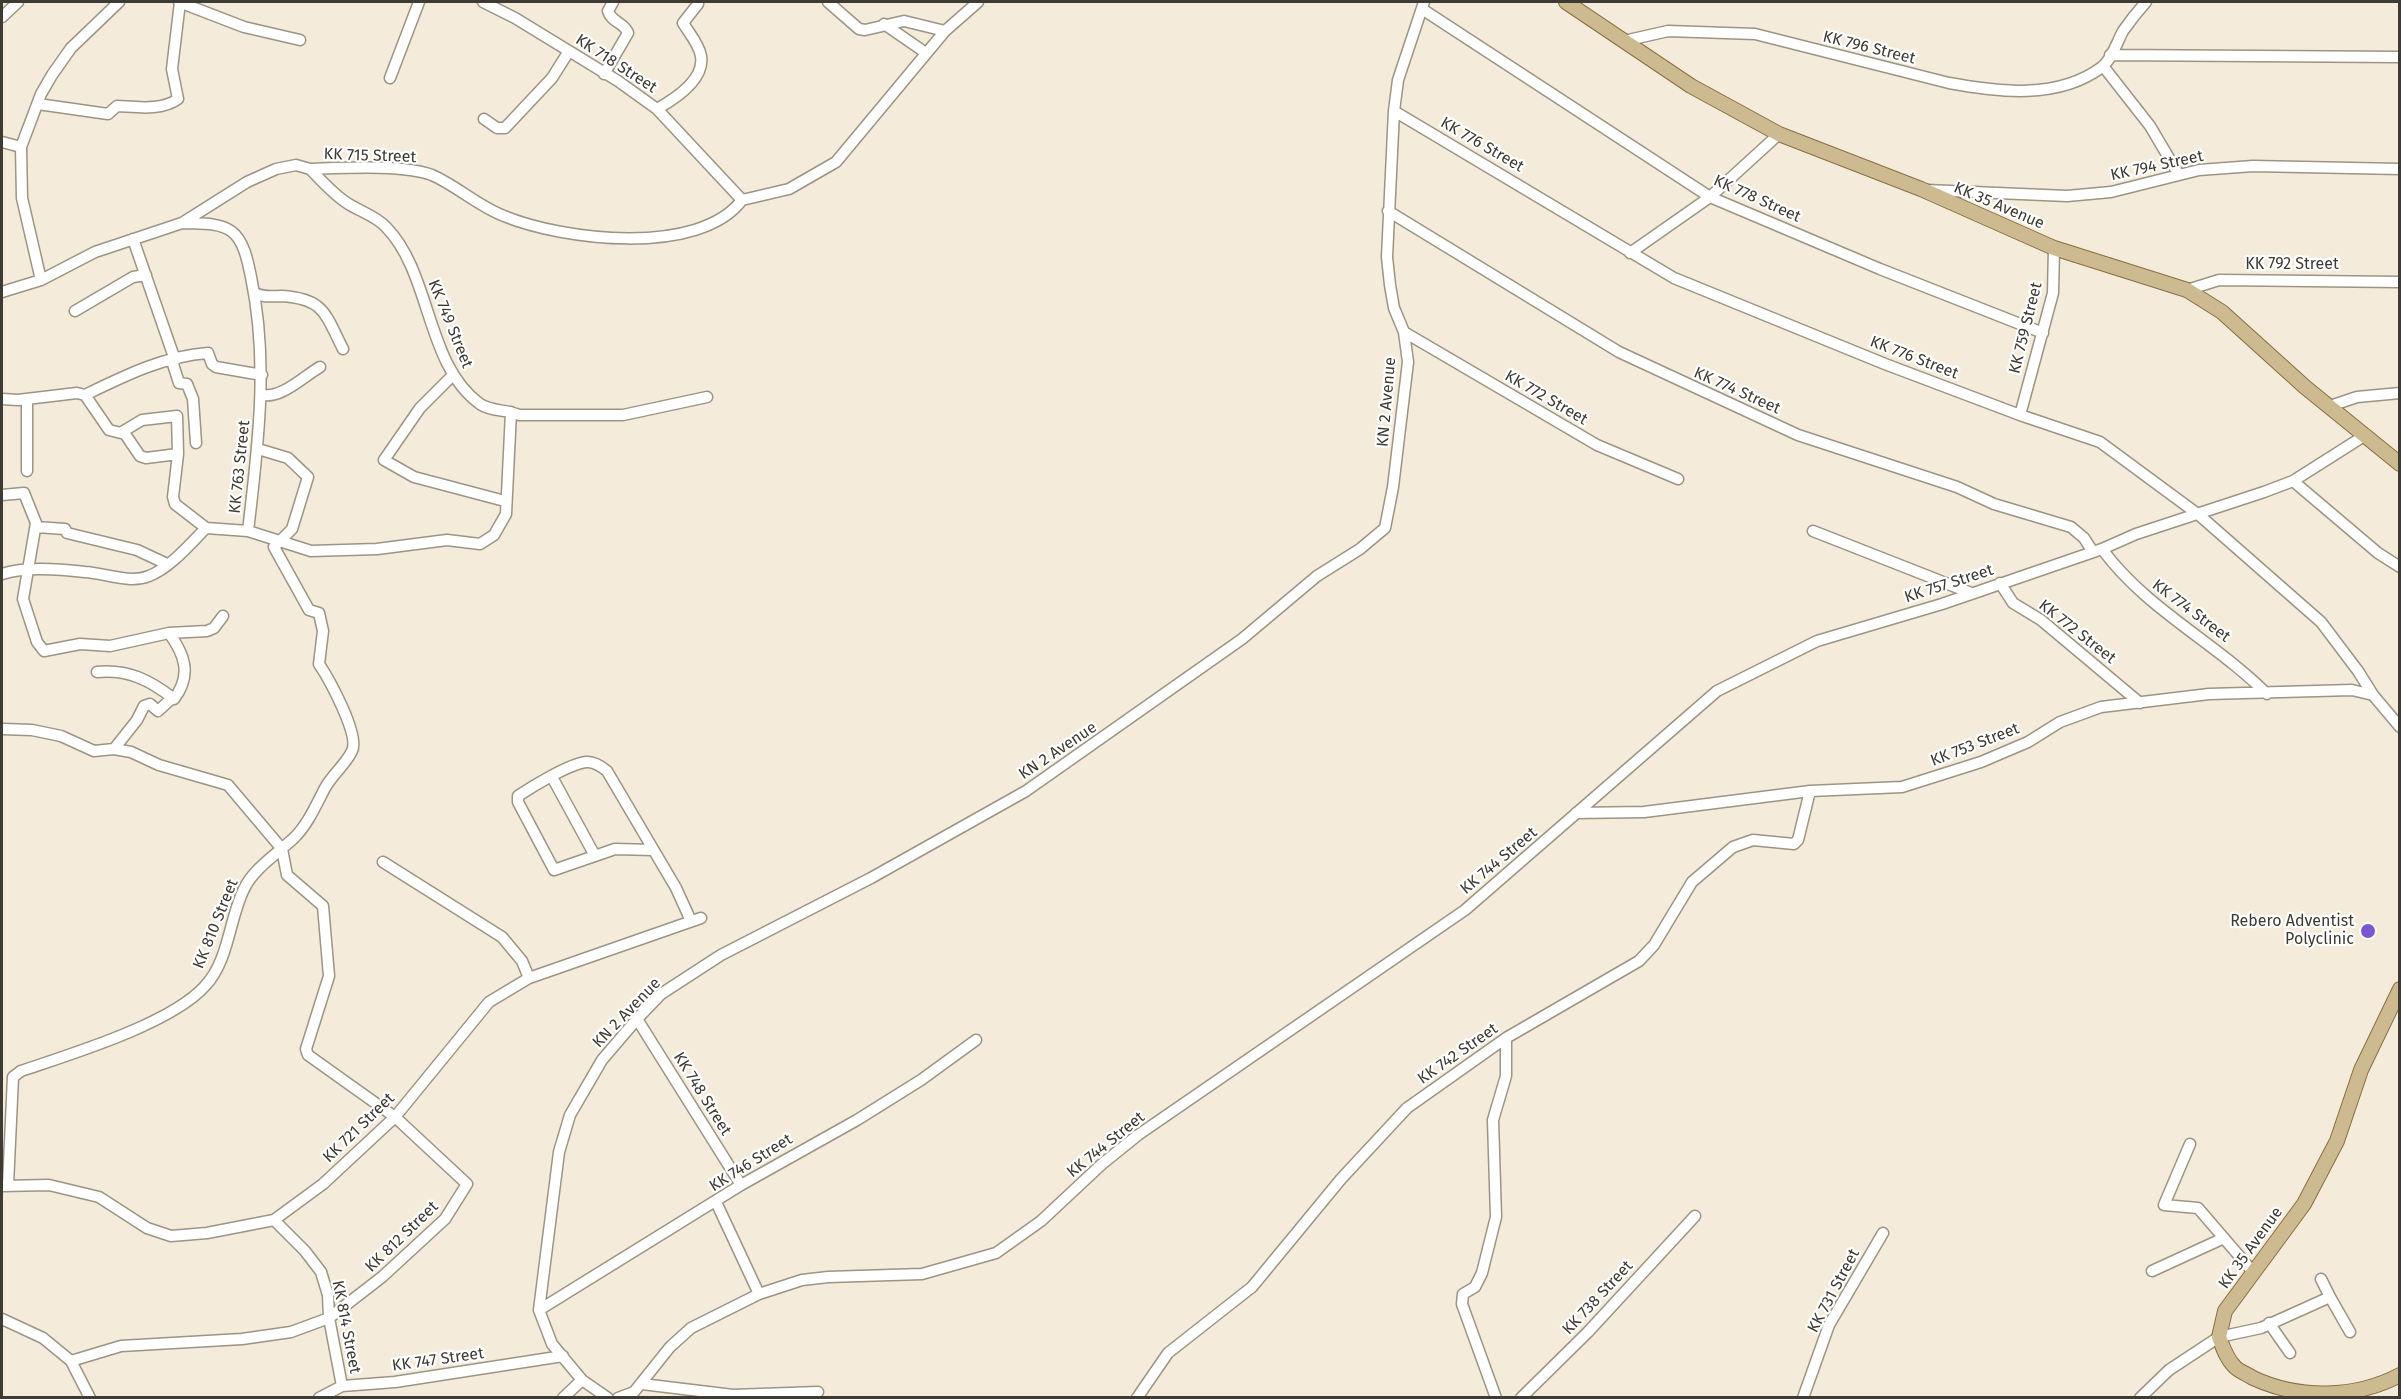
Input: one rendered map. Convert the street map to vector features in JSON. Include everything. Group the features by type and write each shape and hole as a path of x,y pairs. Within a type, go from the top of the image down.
{"main road":[{"name":"KK 35 Avenue","path":"1566,2 1691,86 1779,134 1921,189 2054,248 2187,290 2222,312 2364,436 2400,464"},
{"name":"KK 35 Avenue","path":"2219,1337 2225,1311 2304,1204 2337,1141 2361,1070 2400,989"},
{"path":"2219,1337 2235,1367 2262,1383 2290,1394 2337,1396 2362,1391 2400,1375"}],"street":[{"path":"2,17 18,2"},
{"path":"41,280 22,198 21,147 41,94 71,48 119,2"},
{"path":"38,104 108,114 117,106 151,107 171,104 178,99 172,69 179,2 244,27 300,40"},
{"path":"390,78 419,2"},
{"name":"KK 718 Street","path":"483,2 516,18 618,81 657,109 742,200"},
{"path":"604,74 628,33 626,27 609,16 608,11 613,2"},
{"path":"828,2 859,29 866,30 904,21 945,31"},
{"path":"742,200 789,189 836,162 945,31 978,2"},
{"path":"2146,2 2124,31 2103,66 2150,126 2179,175"},
{"path":"657,109 691,85 700,67 702,58 697,45 683,23 698,4"},
{"name":"KN 2 Avenue","path":"539,1310 559,1152 570,1115 602,1060 661,994 722,955 871,878 1026,791 1242,639 1317,576 1360,549 1384,528 1393,487 1408,362 1404,332 1394,308 1390,285 1388,211 1394,111 1398,80 1423,5"},
{"name":"KK 778 Street","path":"1423,5 1710,197 1880,269 2043,333"},
{"path":"884,24 926,53"},
{"name":"KK 796 Street","path":"1624,41 1668,31 1755,34 1949,83 2019,91 2058,88 2103,66"},
{"path":"484,119 497,128 505,128 552,78 569,51"},
{"path":"2110,55 2400,57"},
{"name":"KK 776 Street","path":"1394,111 1674,278 2020,415 2100,442 2199,515 2321,622 2358,671 2373,696"},
{"path":"1630,253 1710,197 1779,134"},
{"path":"2,142 21,147"},
{"name":"KK 715 Street","path":"2,292 41,280 96,252 182,223 247,182 276,169 296,165 310,169 409,169 432,175 502,216 541,229 622,238 658,237 703,227 722,218 742,200"},
{"name":"KK 794 Street","path":"1921,189 2067,196 2111,192 2199,170 2253,166 2400,169"},
{"name":"KK 749 Street","path":"310,169 345,202 386,226 406,257 424,296 433,330 452,376 480,404 492,410 511,411 519,415 623,415 707,397"},
{"name":"KK 774 Street","path":"1388,211 1638,362 1798,435 1957,487 1994,504 2071,527 2098,550 2132,585 2227,658 2267,694"},
{"name":"KK 763 Street","path":"182,223 216,225 232,232 243,248 260,323 261,394 258,449 249,531 206,528"},
{"path":"133,239 174,361 179,383 188,384 192,399 196,443"},
{"name":"KK 759 Street","path":"2020,415 2054,293 2054,248"},
{"path":"75,311 133,277 146,275"},
{"name":"KK 792 Street","path":"2187,290 2219,280 2400,282"},
{"path":"255,293 261,297 281,296 312,300 320,306 343,349"},
{"name":"KK 772 Street","path":"1404,332 1597,444 1678,479"},
{"path":"2,399 27,399 76,393 85,395 155,363 208,353 212,364 216,367 262,375"},
{"path":"261,394 267,397 277,395 320,367"},
{"path":"452,376 420,408 384,460 414,477 501,500"},
{"path":"2330,406 2357,397 2400,393"},
{"path":"2,574 28,570 84,572 134,579 148,577 167,564 206,528 175,504 173,497 178,454 177,416 142,420 122,432 109,430 85,395"},
{"path":"27,399 27,471"},
{"path":"249,531 311,551 377,549 447,540 480,544 494,535 506,514 509,493 511,411"},
{"path":"122,432 140,456 146,458 178,454"},
{"name":"KK 757 Street","path":"1576,813 1717,691 1817,641 1971,593 2293,481 2364,436"},
{"path":"258,449 288,458 308,477 292,529 278,541"},
{"path":"2293,481 2378,553 2400,567"},
{"path":"2,495 24,494 36,527 23,600 37,642 44,651 80,644 110,646 169,633 207,631 214,628 224,616"},
{"path":"36,527 64,529 67,533 137,550 167,564"},
{"path":"1813,531 1971,593"},
{"name":"KK 810 Street","path":"4,1185 13,1077 21,1071 131,1031 180,1005 206,986 219,964 244,890 251,877 302,830 329,781 352,751 353,741 346,718 327,675 319,664 324,631 319,613 309,610 290,580 274,547 278,541"},
{"name":"KK 772 Street","path":"2000,583 2013,603 2041,620 2140,703"},
{"path":"114,749 137,720 144,706 150,704 158,711 174,699 184,682 186,667 181,650 169,633"},
{"path":"97,672 127,672 153,684 174,699"},
{"name":"KK 753 Street","path":"1576,813 1644,812 1739,802 1810,791 1902,787 1981,762 2028,742 2060,722 2083,712 2120,704 2210,694 2267,694 2336,689 2352,690 2373,696"},
{"path":"2373,696 2400,727"},
{"path":"2,729 32,730 61,736 94,751 114,749 228,785 282,849"},
{"path":"588,761 601,766 653,850 632,848 594,854 558,870 551,866 517,799 522,793 588,761"},
{"path":"552,777 594,854"},
{"name":"KK 742 Street","path":"1137,1398 1168,1353 1252,1287 1341,1179 1407,1108 1506,1038 1638,961 1654,945 1692,882 1733,847 1753,840 1794,844 1798,840 1810,791"},
{"name":"KK 744 Street","path":"618,1398 634,1392 670,1347 691,1328 759,1294 802,1280 922,1274 996,1253 1041,1221 1101,1164 1138,1135 1465,910 1576,813"},
{"name":"KK 812 Street","path":"71,1361 121,1346 242,1339 291,1332 329,1318 382,1277 438,1226 458,1202 467,1184 395,1117 308,1055 306,1049 329,976 326,916 318,899 287,875 282,849"},
{"name":"KK 721 Street","path":"4,1185 49,1185 99,1197 147,1228 171,1236 207,1233 274,1220 323,1184 395,1117 489,1002 529,978 696,920 653,850"},
{"path":"383,862 502,937 522,962 529,978"},
{"name":"KK 748 Street","path":"637,1019 741,1185"},
{"path":"1496,1398 1462,1304 1463,1294 1475,1287 1482,1273 1496,1216 1494,1120 1506,1076 1506,1038"},
{"name":"KK 746 Street","path":"539,1310 741,1185 857,1120 921,1080 976,1040"},
{"path":"2190,1144 2164,1205 2198,1208 2253,1272"},
{"path":"716,1202 759,1294"},
{"name":"KK 738 Street","path":"1521,1398 1588,1332 1695,1216"},
{"name":"KK 814 Street","path":"274,1220 305,1251 321,1272 328,1295 329,1318 342,1386"},
{"name":"KK 731 Street","path":"1803,1398 1829,1325 1883,1233"},
{"path":"2152,1271 2224,1238"},
{"path":"2321,1279 2350,1332"},
{"path":"2140,1398 2169,1370 2219,1337 2242,1333 2330,1298"},
{"path":"539,1310 544,1327 563,1356 582,1380 608,1398"},
{"path":"2,1319 43,1338 71,1361 90,1398"},
{"path":"2269,1323 2290,1353"},
{"name":"KK 747 Street","path":"319,1398 342,1386 395,1382 563,1356"},
{"path":"563,1398 582,1380"},
{"path":"642,1384 733,1395 818,1392"}],"place":[{"name":"Rebero Adventist Polyclinic","path":"2368,931"}]}
